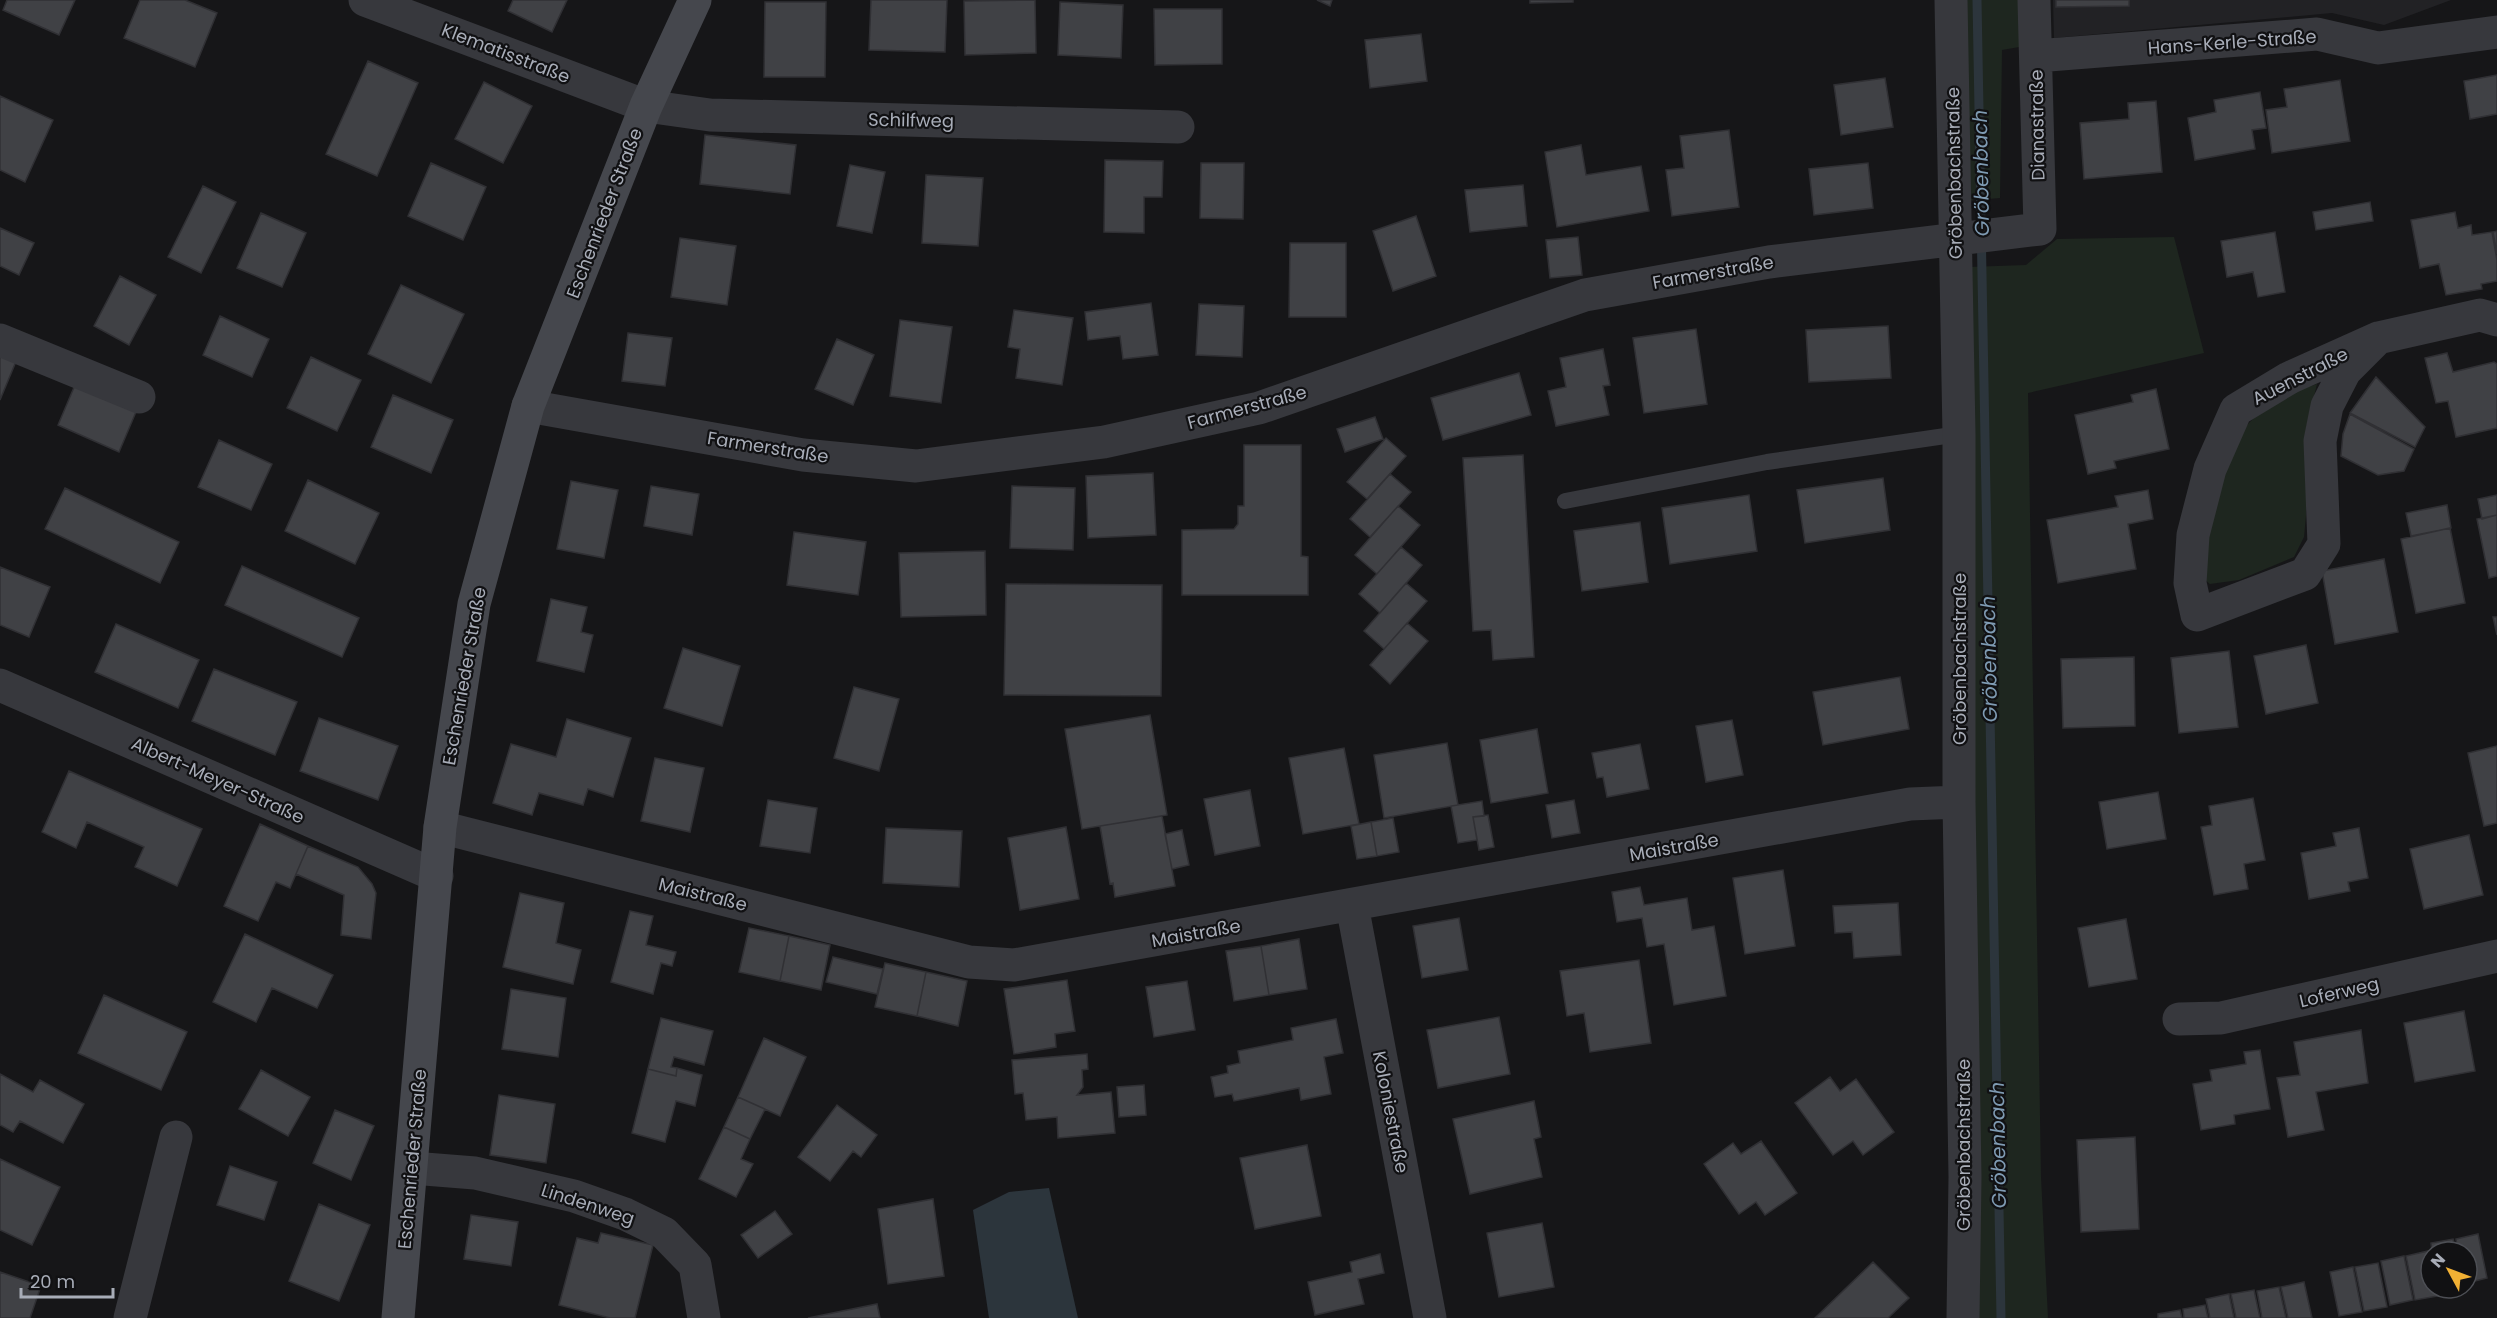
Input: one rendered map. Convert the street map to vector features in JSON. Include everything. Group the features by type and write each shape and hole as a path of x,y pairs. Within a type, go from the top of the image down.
{"street":[{"name":"Klematisstraße","path":"365,0 646,106"},
{"name":"Eschenrieder Straße","path":"398,1318 440,827 474,604 528,406 646,106 695,0"},
{"name":"Gröbenbachstraße","path":"1951,0 1986,235 1959,434 1959,802 1965,1177 1963,1318"},
{"name":"Dianastraße","path":"1986,235 2040,228 2034,0"},
{"name":"Hans-Kerle-Straße","path":"2036,56 2317,34 2378,48 2497,32"},
{"name":"Schilfweg","path":"646,106 710,115 1178,127"},
{"name":"Farmerstraße","path":"528,406 803,455 915,466 1104,442 1259,408 1584,295 1769,262 1986,235"},
{"name":"Auenstraße","path":"2378,338 2345,371 2327,405 2320,441 2324,544 2305,574 2197,615 2190,583 2193,535 2211,469 2235,410 2289,378 2378,338 2480,315 2497,320"},
{"path":"0,340 139,397"},
{"name":"Albert-Meyer-Straße","path":"0,685 437,876"},
{"name":"Maistraße","path":"440,827 969,962 1014,965 1910,804 1959,802"},
{"name":"Koloniestraße","path":"1352,905 1430,1318"},
{"name":"Loferweg","path":"2179,1019 2221,1018 2497,956"},
{"path":"130,1318 177,1137"},
{"name":"Lindenweg","path":"412,1168 475,1173 574,1196 625,1214 664,1233 694,1265 704,1318"}],"lane":[{"path":"1566,501 1767,462 1959,434"}],"shaded area":[{"path":"1962,0 2024,0 2025,46 2002,50 2000,198 1965,201"},
{"path":"2053,0 2451,0 2384,25 2332,13 2054,38"},
{"path":"2174,237 2204,353 2028,393 2041,1177 2048,1318 1971,1318 1968,267 2026,265 2057,239"},
{"path":"2317,384 2306,429 2304,537 2294,557 2239,580 2210,584 2195,572 2225,456 2248,424 2273,399"},
{"path":"1049,1188 1078,1318 989,1318 973,1210 1009,1192"}],"building":[{"path":"7,0 75,0 59,35 3,10"},
{"path":"140,0 185,0 217,13 195,67 124,38"},
{"path":"513,0 567,0 552,32 508,11"},
{"path":"871,0 947,0 945,52 869,50"},
{"path":"1035,0 1036,53 965,55 964,1"},
{"path":"1317,0 1332,0 1330,6"},
{"path":"1530,0 1573,0 1573,2 1530,3"},
{"path":"2056,0 2129,0 2129,6 2056,7"},
{"path":"765,2 826,2 825,77 764,77"},
{"path":"1060,2 1123,5 1121,58 1058,55"},
{"path":"1154,9 1222,9 1222,64 1155,65"},
{"path":"1421,34 1427,81 1370,88 1365,40"},
{"path":"368,61 418,83 377,176 326,154"},
{"path":"2497,75 2497,114 2470,119 2464,81"},
{"path":"1885,78 1893,127 1841,135 1834,85"},
{"path":"2340,80 2350,141 2272,153 2266,110 2287,107 2284,89"},
{"path":"484,82 532,106 503,163 455,139"},
{"path":"2260,92 2266,128 2252,130 2255,149 2195,160 2188,118 2216,112 2214,100"},
{"path":"0,96 53,120 25,182 0,170"},
{"path":"2156,101 2162,172 2084,179 2080,123 2129,119 2128,103"},
{"path":"1729,130 1739,207 1672,216 1666,170 1684,168 1680,136"},
{"path":"705,135 796,145 790,194 700,184"},
{"path":"1581,145 1586,175 1641,166 1649,211 1557,227 1545,152"},
{"path":"1105,160 1163,161 1162,197 1144,197 1144,233 1104,232"},
{"path":"431,163 486,187 463,240 408,216"},
{"path":"1201,163 1244,163 1243,219 1200,218"},
{"path":"1868,163 1873,208 1814,215 1809,169"},
{"path":"850,165 885,172 872,233 837,226"},
{"path":"926,175 983,178 978,246 922,243"},
{"path":"1523,185 1527,226 1470,232 1465,190"},
{"path":"203,186 236,202 201,273 168,257"},
{"path":"2370,202 2373,221 2316,230 2313,212"},
{"path":"2455,212 2458,228 2471,225 2472,235 2492,232 2497,260 2497,281 2481,284 2482,289 2446,295 2439,264 2420,268 2411,220"},
{"path":"261,213 306,233 282,287 237,268"},
{"path":"1416,216 1436,276 1393,291 1373,231"},
{"path":"0,228 34,243 19,275 0,266"},
{"path":"2497,231 2497,254 2493,232"},
{"path":"2275,232 2285,292 2258,297 2253,272 2227,277 2221,241"},
{"path":"1578,237 1582,275 1550,278 1546,240"},
{"path":"680,238 736,246 727,305 671,297"},
{"path":"1290,243 1346,243 1346,317 1289,317"},
{"path":"120,276 156,295 129,345 94,326"},
{"path":"401,285 464,314 431,383 368,354"},
{"path":"1151,303 1158,355 1123,359 1120,336 1088,340 1085,312"},
{"path":"1199,304 1244,306 1242,357 1196,355"},
{"path":"1014,310 1073,318 1062,385 1016,378 1020,349 1008,347"},
{"path":"220,316 269,339 252,377 203,355"},
{"path":"900,320 952,327 941,403 890,396"},
{"path":"1888,326 1891,378 1809,382 1806,330"},
{"path":"1696,329 1707,404 1644,413 1633,338"},
{"path":"628,333 672,338 665,386 622,381"},
{"path":"837,339 874,355 853,405 815,389"},
{"path":"1603,349 1610,385 1603,386 1609,415 1556,426 1548,391 1566,387 1560,358"},
{"path":"0,351 17,359 0,400"},
{"path":"2447,353 2453,372 2494,362 2497,364 2497,428 2456,437 2448,401 2436,403 2425,358"},
{"path":"311,357 361,380 337,431 287,408"},
{"path":"1519,373 1531,415 1443,440 1431,398"},
{"path":"2376,377 2425,427 2415,447 2350,413"},
{"path":"75,385 136,412 119,452 58,425"},
{"path":"2156,389 2169,449 2114,461 2116,468 2088,474 2075,415 2133,402 2131,395"},
{"path":"393,395 453,420 431,473 371,447"},
{"path":"2350,414 2414,449 2404,471 2378,475 2341,456 2343,434"},
{"path":"1375,417 1383,439 1345,452 1337,429"},
{"path":"1386,438 1406,456 1367,499 1347,482"},
{"path":"219,440 272,464 251,510 198,487"},
{"path":"1244,445 1301,445 1301,556 1308,557 1308,595 1182,595 1182,530 1234,529 1238,524 1238,506 1244,506"},
{"path":"1523,455 1534,657 1493,660 1491,630 1473,631 1463,458"},
{"path":"1153,473 1156,535 1088,538 1086,476"},
{"path":"1390,474 1411,492 1370,537 1350,519"},
{"path":"1883,478 1890,530 1805,543 1797,490"},
{"path":"308,480 379,513 355,564 285,531"},
{"path":"571,481 618,490 604,558 557,549"},
{"path":"651,486 699,494 692,535 644,526"},
{"path":"1012,486 1075,488 1073,550 1010,548"},
{"path":"65,488 179,542 160,583 45,529"},
{"path":"2148,490 2153,519 2128,524 2136,569 2058,583 2047,520 2118,507 2115,496"},
{"path":"1749,495 1757,551 1670,564 1662,508"},
{"path":"2497,495 2497,515 2482,519 2478,499"},
{"path":"2447,505 2451,528 2411,536 2406,513"},
{"path":"1398,506 1420,525 1377,574 1355,555"},
{"path":"2497,515 2497,576 2489,578 2477,519"},
{"path":"1640,522 1648,582 1582,591 1574,531"},
{"path":"2450,528 2465,603 2416,613 2401,539"},
{"path":"794,532 866,542 858,595 787,585"},
{"path":"1401,547 1422,565 1380,613 1359,594"},
{"path":"985,551 986,615 901,617 899,553"},
{"path":"2384,559 2398,632 2335,644 2322,571"},
{"path":"242,566 359,618 342,657 225,605"},
{"path":"0,567 50,587 29,637 0,625"},
{"path":"1406,583 1427,601 1384,649 1364,631"},
{"path":"1006,584 1162,585 1161,696 1004,695"},
{"path":"551,599 587,607 581,632 593,635 584,672 537,661"},
{"path":"2493,617 2497,617 2497,635"},
{"path":"1407,623 1428,641 1390,684 1370,665"},
{"path":"116,624 199,660 178,708 95,672"},
{"path":"2306,645 2318,703 2266,714 2254,656"},
{"path":"683,648 740,666 722,726 664,708"},
{"path":"2229,651 2238,727 2179,733 2171,658"},
{"path":"2134,657 2135,726 2063,728 2061,659"},
{"path":"214,669 297,702 275,755 192,721"},
{"path":"1900,677 1909,729 1823,745 1813,692"},
{"path":"854,687 899,699 879,771 834,758"},
{"path":"1150,715 1167,815 1082,829 1065,729"},
{"path":"319,718 398,746 378,800 300,771"},
{"path":"567,719 631,738 613,797 588,789 583,805 539,793 532,815 493,803 511,744 556,757"},
{"path":"1732,720 1743,775 1706,782 1696,726"},
{"path":"1537,729 1548,793 1491,803 1480,740"},
{"path":"1447,743 1458,805 1384,818 1374,755"},
{"path":"1640,744 1649,789 1607,797 1603,777 1597,778 1592,753"},
{"path":"2497,746 2497,823 2484,826 2468,753"},
{"path":"1344,748 1359,824 1303,834 1289,758"},
{"path":"655,758 704,768 690,832 641,821"},
{"path":"69,771 202,829 177,886 135,867 144,847 87,822 76,848 42,832"},
{"path":"1250,790 1260,846 1215,855 1204,799"},
{"path":"2158,792 2166,839 2107,849 2099,802"},
{"path":"2253,798 2265,860 2244,864 2248,889 2214,895 2201,827 2212,825 2209,806"},
{"path":"768,800 817,808 810,853 760,846"},
{"path":"1574,800 1580,833 1552,838 1546,805"},
{"path":"1482,801 1484,816 1473,817 1477,840 1458,843 1451,806"},
{"path":"1488,815 1494,847 1479,850 1473,817"},
{"path":"1162,816 1175,886 1115,897 1113,883 1110,884 1100,826"},
{"path":"1393,818 1399,852 1377,856 1371,822"},
{"path":"1371,822 1377,856 1357,859 1351,826"},
{"path":"260,824 308,846 290,888 276,882 258,921 224,906"},
{"path":"1066,827 1079,899 1020,910 1008,838"},
{"path":"886,828 962,831 959,887 883,883"},
{"path":"2359,828 2368,878 2348,882 2350,891 2309,899 2301,853 2336,846 2333,833"},
{"path":"1182,830 1189,865 1172,869 1165,834"},
{"path":"2469,835 2483,895 2424,909 2410,849"},
{"path":"308,846 358,867 372,884 376,893 371,939 341,935 344,895 296,874"},
{"path":"1783,870 1795,946 1745,954 1733,878"},
{"path":"1640,887 1644,905 1687,898 1692,930 1714,926 1726,996 1674,1005 1664,944 1647,947 1642,918 1617,922 1612,892"},
{"path":"520,893 564,903 556,943 581,950 573,984 503,967"},
{"path":"1898,903 1901,955 1854,958 1852,932 1835,933 1833,906"},
{"path":"630,911 653,916 646,945 676,952 672,966 661,963 653,994 611,982"},
{"path":"1459,918 1468,970 1422,978 1413,926"},
{"path":"2126,919 2137,979 2089,987 2078,928"},
{"path":"749,928 789,936 780,981 739,972"},
{"path":"245,934 333,975 317,1008 272,988 256,1022 213,1002"},
{"path":"789,936 830,945 821,990 780,981"},
{"path":"1299,939 1307,989 1269,995 1261,946"},
{"path":"1261,946 1269,995 1234,1001 1226,951"},
{"path":"833,957 883,969 877,994 826,982"},
{"path":"1639,960 1651,1043 1590,1052 1584,1013 1567,1016 1560,971"},
{"path":"885,963 926,972 917,1016 875,1007"},
{"path":"926,972 967,981 958,1026 917,1016"},
{"path":"1067,980 1075,1031 1055,1034 1056,1047 1014,1054 1004,989"},
{"path":"1187,981 1195,1030 1154,1037 1146,987"},
{"path":"511,989 566,998 558,1057 502,1049"},
{"path":"104,995 187,1032 161,1090 78,1053"},
{"path":"2464,1011 2475,1071 2415,1082 2404,1023"},
{"path":"1499,1017 1510,1074 1438,1088 1427,1030"},
{"path":"661,1018 713,1031 704,1065 674,1057 671,1067 677,1068 676,1076 648,1069"},
{"path":"1336,1019 1343,1053 1324,1057 1331,1094 1301,1100 1299,1088 1234,1101 1232,1094 1215,1097 1211,1077 1228,1073 1227,1066 1240,1063 1238,1051 1293,1040 1291,1028"},
{"path":"2361,1030 2368,1083 2316,1092 2324,1130 2288,1137 2277,1078 2300,1075 2294,1042"},
{"path":"764,1038 806,1057 780,1116 738,1097"},
{"path":"2260,1050 2270,1109 2234,1115 2235,1124 2201,1130 2193,1084 2212,1081 2210,1070 2246,1064 2244,1052"},
{"path":"1087,1054 1088,1069 1082,1070 1083,1087 1077,1095 1111,1092 1115,1133 1058,1138 1057,1117 1026,1120 1023,1093 1015,1094 1012,1060"},
{"path":"677,1068 702,1075 695,1106 676,1101 665,1142 632,1133 648,1069 676,1076"},
{"path":"261,1070 310,1097 288,1136 239,1109"},
{"path":"0,1074 33,1092 40,1080 84,1104 63,1143 20,1121 13,1132 0,1125"},
{"path":"1830,1077 1840,1091 1856,1079 1894,1132 1863,1155 1853,1141 1833,1155 1795,1103"},
{"path":"1144,1085 1146,1115 1119,1117 1117,1087"},
{"path":"499,1095 555,1104 546,1163 490,1155"},
{"path":"738,1097 765,1109 750,1139 724,1127"},
{"path":"1534,1101 1541,1137 1534,1139 1542,1177 1470,1194 1453,1119"},
{"path":"837,1105 877,1135 861,1157 853,1151 830,1181 798,1157"},
{"path":"335,1110 374,1126 351,1180 313,1163"},
{"path":"724,1127 750,1139 741,1159 753,1164 736,1197 699,1179"},
{"path":"2135,1137 2139,1229 2081,1232 2077,1140"},
{"path":"1761,1141 1797,1193 1765,1215 1756,1202 1739,1214 1704,1164 1733,1143 1741,1154"},
{"path":"1307,1145 1321,1216 1255,1229 1240,1158"},
{"path":"0,1159 60,1187 32,1245 0,1230"},
{"path":"230,1166 277,1182 264,1220 217,1205"},
{"path":"933,1199 944,1276 888,1284 878,1209"},
{"path":"319,1204 370,1225 339,1301 289,1281"},
{"path":"775,1211 792,1234 758,1258 741,1235"},
{"path":"471,1215 518,1222 511,1266 464,1259"},
{"path":"1542,1223 1554,1287 1499,1297 1487,1233"},
{"path":"601,1233 653,1245 635,1318 610,1318 559,1305 577,1238 598,1243"},
{"path":"2478,1234 2487,1278 2479,1280 2479,1240 2456,1239"},
{"path":"2419,1253 2419,1299 2415,1300 2406,1256"},
{"path":"1380,1254 1384,1273 1358,1279 1364,1304 1315,1315 1308,1282 1352,1272 1350,1262"},
{"path":"2404,1256 2413,1300 2390,1305 2381,1261"},
{"path":"1873,1262 1909,1298 1888,1318 1815,1318"},
{"path":"2378,1263 2387,1307 2364,1311 2355,1267"},
{"path":"2353,1267 2362,1312 2339,1316 2330,1272"},
{"path":"0,1272 41,1286 30,1318 0,1318"},
{"path":"2304,1282 2312,1318 2288,1318 2281,1287"},
{"path":"2279,1287 2286,1318 2262,1318 2257,1291"},
{"path":"2254,1290 2260,1318 2236,1318 2231,1294"},
{"path":"2229,1294 2234,1318 2210,1318 2206,1299"},
{"path":"877,1304 880,1318 808,1318"},
{"path":"2205,1305 2208,1318 2184,1318 2183,1309"},
{"path":"2180,1310 2182,1318 2158,1318 2158,1314"}],"waterway":[{"name":"Gröbenbach","path":"1977,0 2001,1318"}]}
